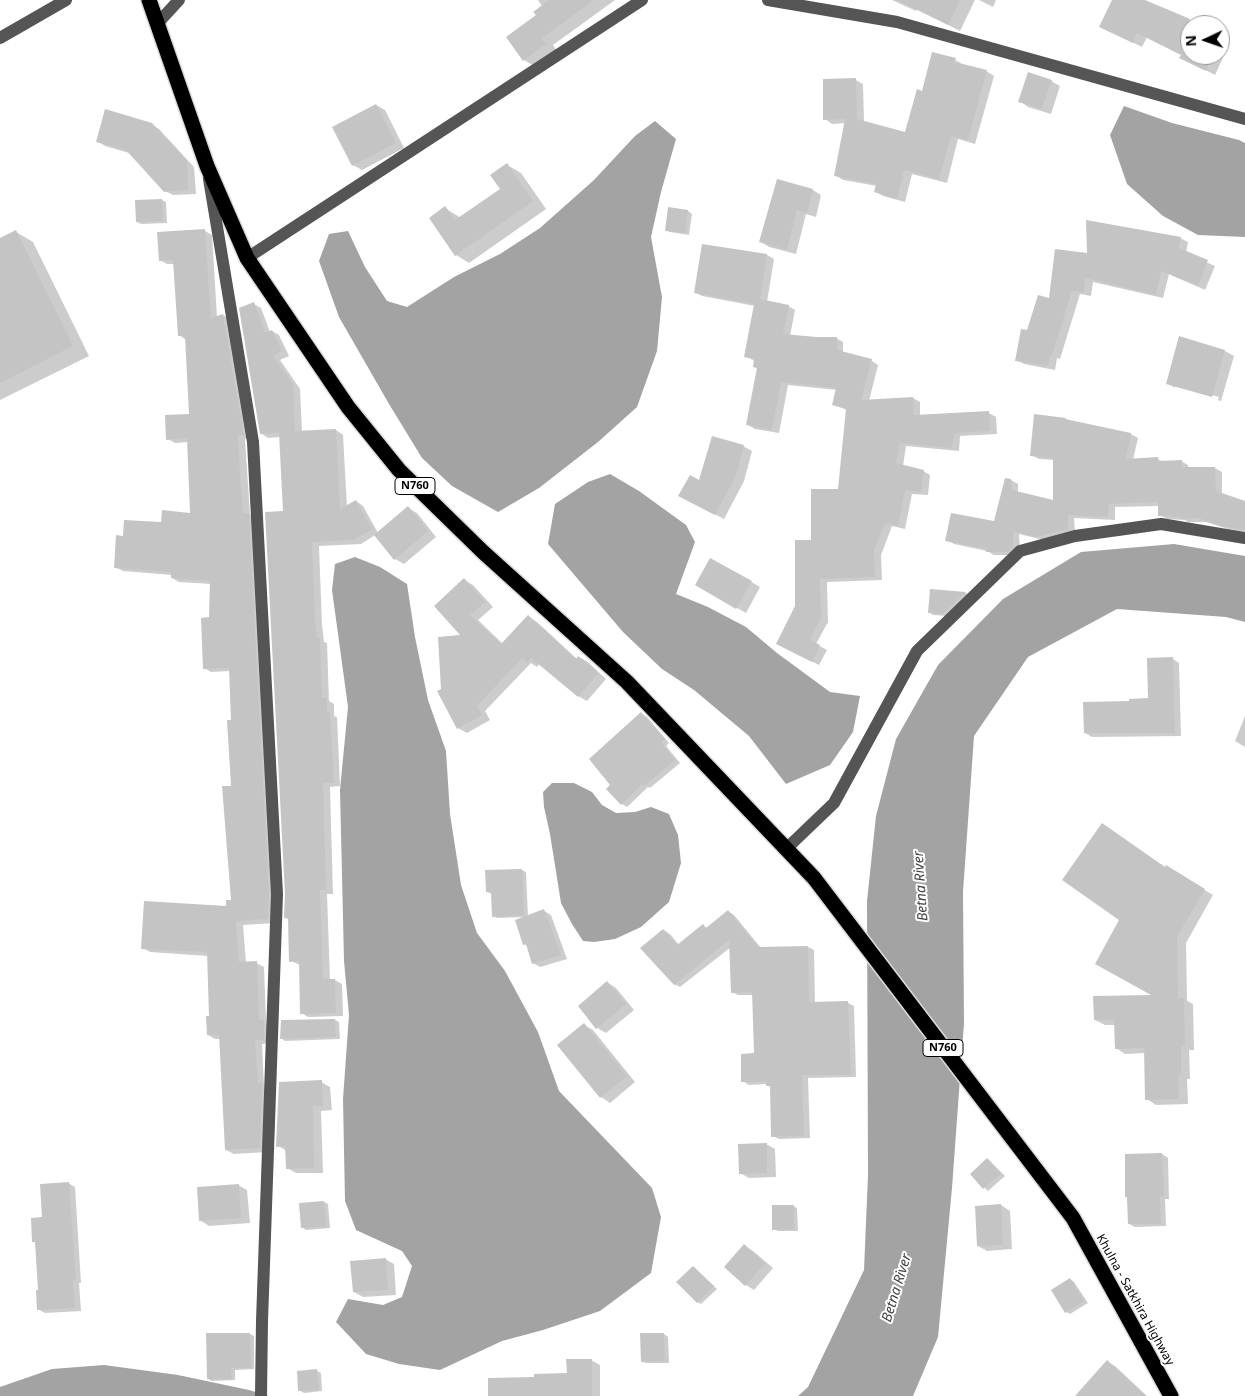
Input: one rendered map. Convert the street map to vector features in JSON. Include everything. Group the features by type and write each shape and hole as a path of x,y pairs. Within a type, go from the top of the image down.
{"highway":[{"name":"N760","path":"149,0 207,166 247,258 348,406 400,470 483,552 627,682 786,849"},
{"name":"Khulna - Satkhira Highway","path":"786,849 814,878 1073,1218 1171,1396"}],"street":[{"path":"0,38 66,0"},
{"path":"157,24 179,0"},
{"path":"247,258 642,0"},
{"path":"768,0 897,22 1245,119"},
{"path":"207,166 253,442 277,894 261,1396"},
{"path":"786,849 834,804 917,651 1020,552 1075,536 1161,524 1245,538"}],"water":[{"path":"1124,106 1172,123 1245,143 1245,237 1198,235 1163,216 1127,184 1110,135"},
{"path":"655,121 676,139 651,237 662,297 657,351 637,407 598,442 539,488 498,512 452,486 422,458 389,404 339,317 319,261 329,234 348,231 365,267 387,301 407,307 454,277 500,254 540,228 594,180 635,136"},
{"path":"610,474 639,491 686,525 695,542 676,594 708,607 746,627 777,653 830,692 860,696 853,732 830,765 786,784 749,736 694,690 662,669 623,632 548,544 555,504 588,482"},
{"name":"Betna River","path":"1174,544 1245,556 1245,622 1226,617 1117,609 1028,657 974,736 963,892 964,1023 952,1188 938,1337 913,1396 798,1396 808,1387 864,1270 868,1175 867,901 876,816 896,739 938,665 1003,599 1081,552"},
{"path":"355,557 380,567 407,584 415,637 428,700 446,751 450,814 461,885 477,933 505,971 538,1032 559,1091 652,1188 661,1217 651,1273 600,1311 502,1341 440,1370 399,1364 366,1354 336,1322 348,1299 383,1305 402,1297 412,1266 402,1251 356,1230 345,1201 343,1099 349,1015 344,961 340,790 348,707 332,590 335,564"},
{"path":"552,783 574,783 592,792 602,805 616,813 635,812 651,807 669,814 678,835 681,863 669,902 641,927 615,939 594,942 583,941 572,924 561,903 544,807 543,792"},
{"path":"104,1365 178,1375 269,1396 0,1396 0,1387 52,1369"}],"building":[{"path":"549,0 594,0 542,38 546,44 523,61 506,37 536,15 533,12"},
{"path":"897,0 960,0 948,25"},
{"path":"1112,0 1145,0 1181,15 1180,54 1137,33 1133,43 1099,27"},
{"path":"932,52 956,58 955,62 987,70 968,140 951,136 939,179 904,170 897,199 874,192 876,184 834,176 845,119 823,120 823,79 856,78 857,119 905,132 917,89 922,91"},
{"path":"1194,65 1209,65 1206,71"},
{"path":"1028,72 1052,80 1042,109 1018,102"},
{"path":"376,104 396,143 352,166 332,127"},
{"path":"105,109 152,123 187,161 188,190 164,192 126,150 96,142"},
{"path":"507,163 533,201 455,256 429,218 445,206 455,220 500,189 490,175"},
{"path":"777,179 813,189 807,213 797,210 787,250 759,242"},
{"path":"162,199 163,221 136,222 135,200"},
{"path":"668,207 688,210 685,233 665,231"},
{"path":"1086,220 1181,237 1179,248 1208,260 1198,286 1161,271 1156,295 1085,278 1084,292 1072,291 1048,366 1015,361 1021,329 1027,330 1038,295 1049,298 1055,249 1087,253"},
{"path":"205,229 211,318 223,314 244,435 238,435 240,475 243,513 249,513 269,894 268,919 236,921 239,962 257,961 259,1020 264,1020 264,1040 255,1040 258,1083 262,1083 260,1148 225,1150 219,1035 207,1035 206,1016 209,1016 207,952 141,949 144,901 226,906 226,900 231,900 222,786 231,786 227,720 231,720 229,668 203,669 201,618 209,617 210,581 171,578 171,572 114,568 116,535 123,536 124,520 161,522 162,510 190,513 187,438 166,440 165,415 189,414 185,336 178,336 173,260 159,261 157,232"},
{"path":"16,230 73,346 0,383 0,238"},
{"path":"702,244 767,254 760,299 789,305 783,334 837,337 837,350 872,359 861,400 913,397 914,415 989,411 990,431 954,433 952,448 900,443 896,463 924,470 921,492 905,490 898,526 885,523 874,550 875,577 820,579 821,618 810,640 820,645 812,662 776,644 795,606 795,540 811,540 811,489 838,489 846,409 832,405 836,388 781,382 772,430 746,425 757,368 753,367 754,359 744,357 754,304 694,293"},
{"path":"254,302 265,333 272,330 282,351 273,356 293,384 295,431 336,429 340,509 356,500 372,529 353,540 312,542 315,620 317,638 320,638 322,698 327,698 327,712 330,712 334,783 323,783 326,890 320,890 323,979 335,979 336,1013 300,1014 299,961 289,962 288,918 284,918 285,894 265,512 283,511 279,433 260,434 239,308"},
{"path":"1179,336 1225,350 1212,397 1166,384"},
{"path":"1034,414 1066,418 1131,433 1126,459 1158,457 1158,461 1182,460 1182,467 1215,467 1216,491 1245,501 1245,530 1220,526 1198,518 1180,519 1180,517 1158,516 1158,502 1109,504 1108,517 1068,515 1068,529 1036,537 1013,531 1013,546 1008,552 986,552 986,549 945,541 951,513 994,521 1005,478 1011,479 1012,490 1053,500 1053,458 1030,456"},
{"path":"712,436 744,445 736,476 715,515 678,496 690,475 699,480"},
{"path":"408,506 428,531 394,560 374,535"},
{"path":"710,558 752,581 736,609 695,585"},
{"path":"464,578 485,602 470,615 501,644 528,615 576,659 578,656 598,673 578,697 531,658 527,663 522,658 477,706 482,715 457,729 437,691 441,689 438,637 460,635 434,606"},
{"path":"930,589 966,592 943,614 928,613"},
{"path":"1173,657 1175,733 1084,733 1083,702 1129,701 1129,699 1148,698 1147,658"},
{"path":"641,712 665,739 661,742 675,760 644,786 642,784 621,805 606,789 610,785 589,759"},
{"path":"1102,823 1165,867 1166,865 1205,889 1177,937 1178,998 1184,998 1185,1045 1181,1045 1181,1075 1178,1075 1179,1099 1145,1100 1144,1048 1115,1049 1114,1020 1094,1020 1093,996 1151,995 1095,964 1119,920 1062,880"},
{"path":"522,869 524,915 492,917 491,892 486,892 485,870"},
{"path":"544,909 561,955 532,964 526,944 523,945 515,920"},
{"path":"728,910 758,947 808,946 809,1002 848,1001 851,1075 802,1075 804,1136 771,1137 770,1086 766,1086 766,1082 741,1082 741,1054 754,1053 752,992 731,993 729,940 674,985 640,948 663,929 677,945 703,924 706,928"},
{"path":"607,981 626,1004 596,1029 578,1006"},
{"path":"335,1019 336,1037 280,1039 281,1020"},
{"path":"584,1023 627,1076 600,1098 557,1045"},
{"path":"322,1080 323,1106 313,1106 314,1168 286,1169 285,1146 276,1147 279,1082"},
{"path":"767,1143 767,1173 739,1174 738,1144"},
{"path":"1162,1153 1164,1196 1160,1197 1161,1224 1128,1224 1127,1197 1125,1197 1125,1154"},
{"path":"987,1158 1001,1174 983,1189 970,1174"},
{"path":"69,1182 76,1280 73,1280 75,1308 37,1310 36,1290 38,1290 35,1242 32,1242 31,1218 42,1217 40,1184"},
{"path":"239,1184 241,1218 199,1221 197,1187"},
{"path":"324,1201 326,1226 301,1228 299,1203"},
{"path":"1001,1204 1003,1245 977,1246 975,1206"},
{"path":"772,1205 794,1205 794,1229 772,1230"},
{"path":"744,1244 765,1263 745,1286 724,1267"},
{"path":"386,1258 388,1290 353,1292 350,1261"},
{"path":"693,1266 714,1286 697,1303 676,1282"},
{"path":"1070,1278 1084,1301 1065,1313 1051,1290"},
{"path":"206,1333 250,1333 251,1368 231,1368 232,1379 207,1379"},
{"path":"640,1333 664,1333 665,1361 641,1362"},
{"path":"566,1359 592,1359 592,1396 488,1396 488,1378 534,1377 534,1374 567,1373"},
{"path":"1107,1360 1146,1396 1075,1396"},
{"path":"317,1369 319,1390 298,1391 297,1371"}]}
